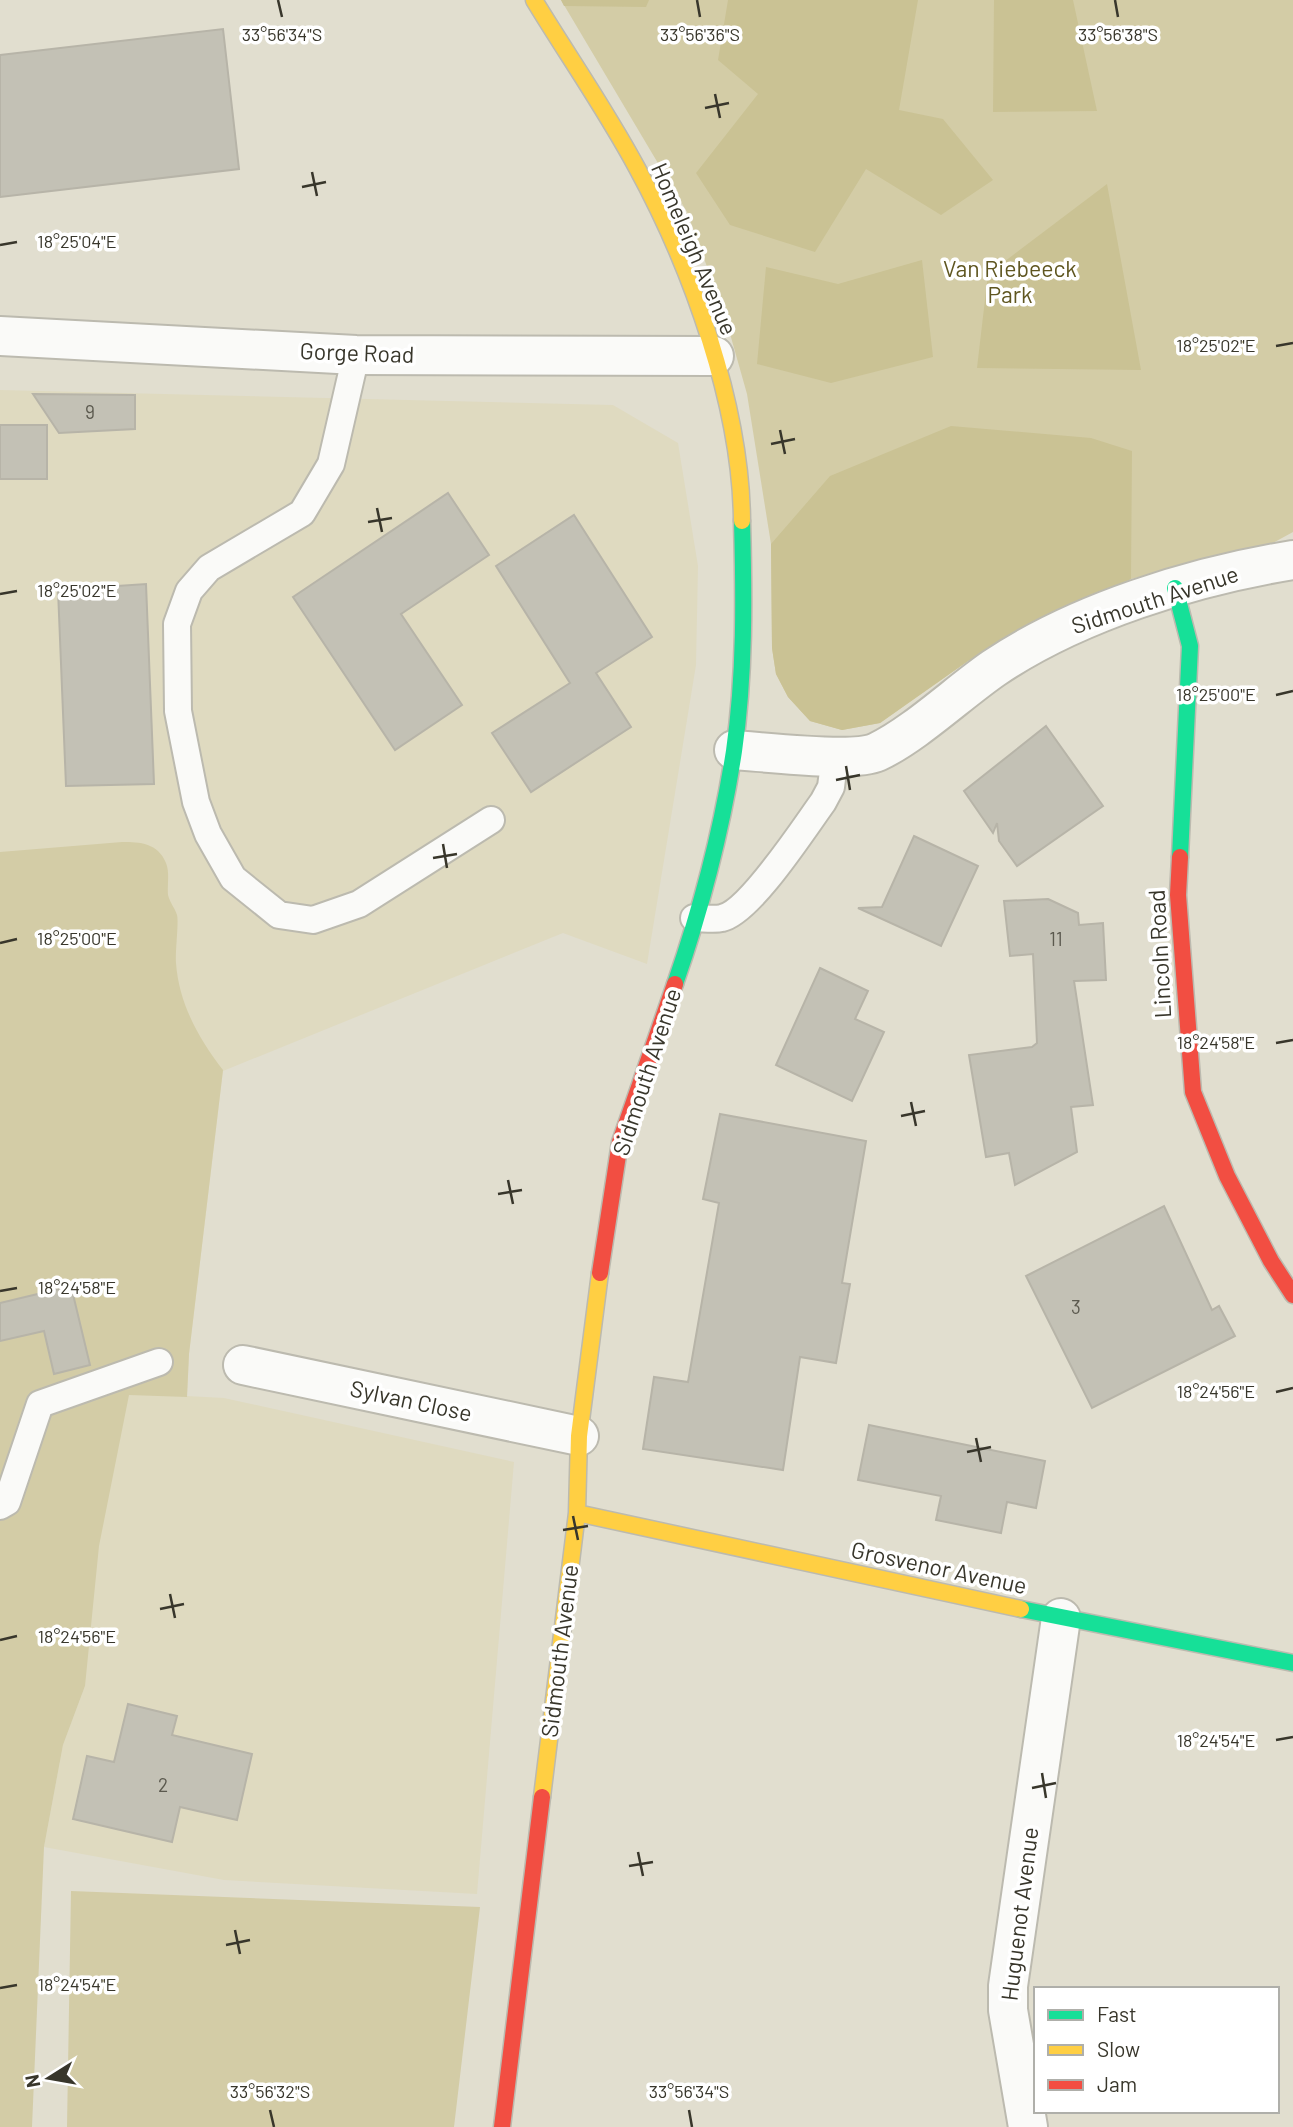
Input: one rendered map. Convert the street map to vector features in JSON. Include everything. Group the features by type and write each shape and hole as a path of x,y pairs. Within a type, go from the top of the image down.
{"street":[{"name":"Homeleigh Avenue","path":"534,0 636,168 678,256 714,356 742,497 744,621 734,750"},
{"name":"Gorge Road","path":"0,336 356,355 714,356"},
{"name":"Sidmouth Avenue","path":"502,2127 577,1513 579,1436 620,1142 682,964 712,860 734,750 835,755 876,753 995,667 1076,622 1175,589 1293,561"},
{"name":"Lincoln Road","path":"1175,589 1190,646 1178,895 1193,1092 1227,1176 1293,1295"},
{"name":"Sylvan Close","path":"243,1365 579,1436"},
{"name":"Grosvenor Avenue","path":"577,1513 1061,1618 1293,1663"},
{"name":"Huguenot Avenue","path":"1028,2127 1008,2010 1008,1986 1061,1618"}],"lane":[{"path":"356,355 331,464 302,513 209,568 189,591 177,624 178,711 196,802 208,834 233,878 279,915 313,920 359,904 491,820"},
{"path":"694,918 724,918 742,906 760,887 823,802 831,787 835,755"},
{"path":"0,1506 7,1502 40,1404 159,1362"}],"shaded area":[{"path":"0,390 613,405 678,443 698,566 696,665 647,964 563,933 223,1071 189,1354 187,1396 224,1398 514,1462 477,1894 224,1880 44,1847 63,1745 85,1686 0,1592"}],"green space":[{"name":"Van Riebeeck Park","path":"561,0 1293,0 1293,532 1271,544 1131,579 968,661 880,723 842,730 810,721 788,697 776,674 772,648 771,544 747,394 725,316 687,212"},
{"path":"561,0 649,0 646,7 564,6"},
{"path":"728,0 918,0 899,110 943,119 993,180 941,215 866,169 815,252 730,225 696,173 758,94 718,60"},
{"path":"994,0 1073,0 1097,111 993,112"},
{"path":"1107,184 1141,370 977,368 988,274"},
{"path":"922,260 933,357 831,383 757,364 766,267 838,284"},
{"path":"951,426 1091,438 1132,451 1131,579 968,661 880,723 842,730 810,721 788,697 776,674 772,648 771,544 830,476"},
{"path":"122,842 142,843 163,856 168,875 168,895 177,919 176,963 181,993 198,1033 223,1070 189,1354 187,1397 129,1395 99,1546 85,1686 63,1745 44,1847 32,2127 0,2127 0,852"},
{"path":"71,1891 480,1907 454,2127 67,2127"}],"building":[{"path":"223,29 239,169 0,197 0,55"},
{"path":"33,394 135,395 135,429 59,433"},
{"path":"0,425 47,425 47,479 0,479"},
{"path":"448,493 489,555 401,614 462,705 395,750 293,597"},
{"path":"574,515 652,637 596,673 631,727 531,792 492,733 570,683 496,566"},
{"path":"146,584 154,784 66,786 58,590"},
{"path":"1046,726 1103,806 1017,866 999,841 997,823 993,833 964,791"},
{"path":"914,836 978,866 941,946 858,908 882,907"},
{"path":"1048,899 1078,913 1079,925 1103,923 1106,980 1074,981 1093,1105 1071,1107 1077,1152 1015,1185 1009,1153 986,1157 969,1055 1032,1047 1037,1043 1033,954 1010,956 1004,901"},
{"path":"820,968 868,991 855,1019 884,1032 852,1101 776,1065"},
{"path":"720,1114 866,1141 842,1283 850,1284 836,1363 800,1357 783,1470 643,1449 654,1377 688,1382 719,1203 703,1199"},
{"path":"1164,1206 1212,1310 1219,1306 1235,1336 1092,1408 1026,1276"},
{"path":"71,1286 90,1365 54,1374 44,1331 0,1341 0,1303"},
{"path":"869,1425 1045,1461 1036,1508 1007,1502 1001,1533 936,1520 941,1496 858,1480"},
{"path":"128,1704 177,1716 172,1735 252,1754 237,1820 180,1807 172,1842 73,1819 87,1756 114,1762"}],"traffic: fast":[{"path":"675,984 710,869 734,751 742,665 742,521"},
{"path":"1175,588 1190,646 1180,857"},
{"path":"1021,1609 1293,1663"}],"traffic: slow":[{"path":"534,0 637,168 657,207 694,294 710,339 733,432 742,521"},
{"path":"542,1797 577,1513 579,1436 600,1273"},
{"path":"577,1513 1021,1609"}],"traffic: jam":[{"path":"1180,857 1178,895 1193,1092 1227,1176 1271,1261 1293,1295"},
{"path":"600,1273 620,1142 675,984"},
{"path":"502,2127 542,1797"}]}
